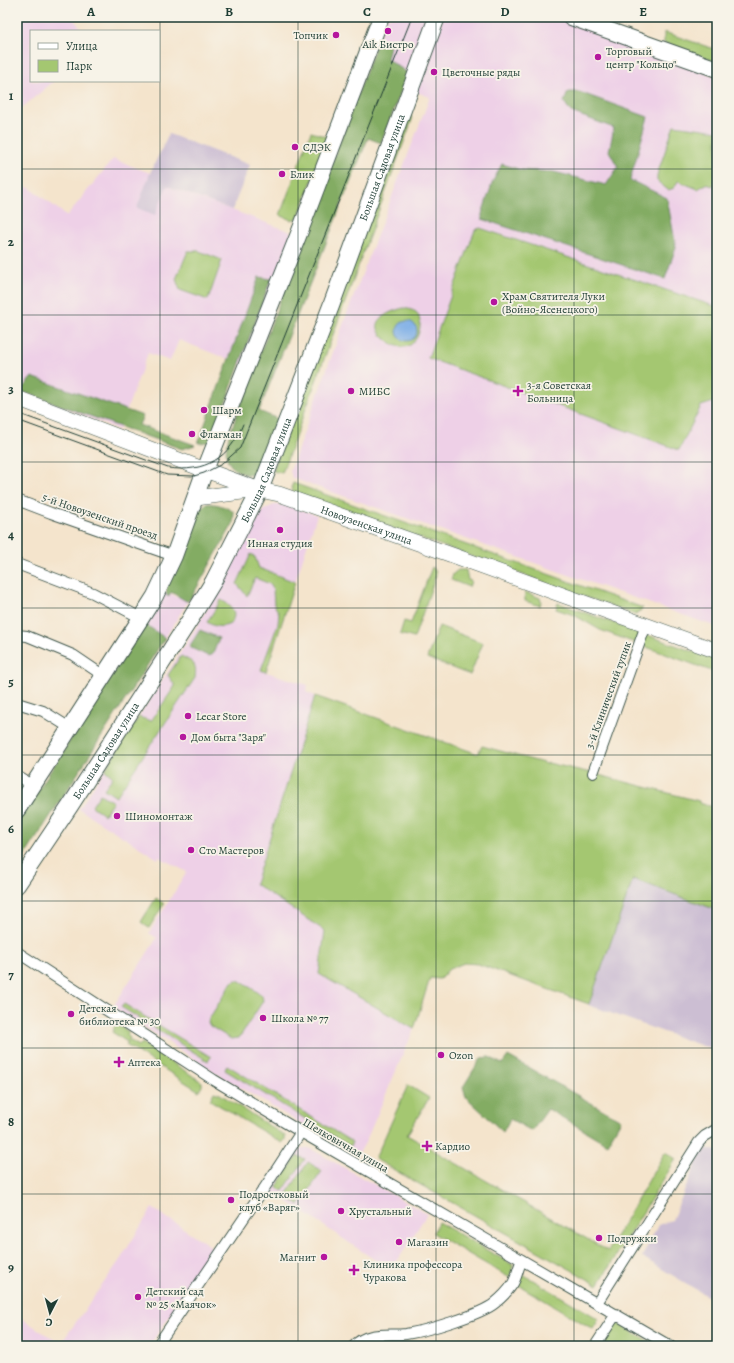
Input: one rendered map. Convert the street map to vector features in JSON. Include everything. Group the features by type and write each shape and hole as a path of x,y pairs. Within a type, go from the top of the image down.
{"main road":[{"path":"17,810 155,596 174,556 205,470 300,231 381,17"},
{"name":"Большая Садовая улица","path":"17,885 191,618 213,582 260,490 331,306 437,17"},
{"path":"571,17 599,22 717,69"},
{"name":"Новоузенская улица","path":"17,398 260,490 274,492 322,508 717,651"},
{"path":"196,498 260,490"}],"street":[{"name":"5-й Новоузенский проезд","path":"17,500 174,556"},
{"path":"17,564 92,593 141,618"},
{"name":"3-й Клинический тупик","path":"593,773 646,625"},
{"path":"17,635 27,636 73,655 104,676"},
{"path":"17,703 43,711 70,728"},
{"path":"17,776 33,786"},
{"name":"Шелковичная улица","path":"17,952 214,1080 670,1346"},
{"path":"597,1303 699,1142 705,1136 717,1129"},
{"path":"157,1346 265,1188 301,1132"},
{"path":"354,1346 369,1336 406,1334 434,1327 468,1316 494,1304 513,1284 522,1260"},
{"path":"595,1346 616,1314"}],"shaded area":[{"path":"17,17 72,17 82,30 30,30 30,82 53,82 17,112"},
{"path":"387,17 431,17 408,73 387,59 378,40"},
{"name":"3-я Советская Больница","path":"443,17 552,17 717,77 717,627 292,478 290,471 348,311 430,97 414,91"},
{"path":"169,134 250,165 232,210 167,186 155,215 137,208 150,173"},
{"path":"113,159 150,173 138,208 167,186 294,233 243,365 179,340 170,361 148,353 119,430 17,390 17,185 30,188 67,216"},
{"path":"274,505 287,505 317,515 266,672 308,685 306,692 315,696 255,884 325,931 320,974 414,1029 365,1143 359,1153 352,1154 219,1075 113,1007 157,938 149,933 187,872 159,857 158,859 79,809 186,644 214,598 263,510"},
{"path":"185,584 195,590 165,638 145,624 166,591 177,598"},
{"path":"633,879 717,910 717,1051 588,1005"},
{"path":"703,1147 717,1151 717,1302 642,1257 658,1225 672,1220"},
{"path":"309,1148 427,1214 390,1270 270,1190 297,1150"},
{"name":"Детский сад № 25 «Маячок»","path":"152,1208 215,1249 149,1346 17,1346 17,1315 45,1334 62,1342 120,1260"}],"green space":[{"path":"664,32 717,50 717,62 664,43"},
{"path":"378,40 390,46 387,59 408,73 381,143 368,138 259,411 280,420 258,474 244,474 235,470 227,458 226,450 229,436"},
{"path":"568,92 579,92 648,117 630,180 667,198 676,247 665,279 482,219 482,214 493,181 502,164 521,170 554,172 606,185 618,167 609,151 614,128 571,112 564,102"},
{"path":"409,114 412,120 282,473 273,471"},
{"path":"674,125 717,131 717,173 713,186 706,184 698,189 678,181 674,188 668,190 657,181 657,175"},
{"path":"311,132 328,137 298,218 291,220 280,215"},
{"path":"480,228 717,307 717,401 701,406 679,450 428,358 475,230"},
{"path":"188,251 199,251 222,260 208,300 180,290 176,279"},
{"path":"259,277 271,279 211,442 198,443"},
{"path":"404,308 416,312 419,317 420,324 419,332 416,338 412,344 405,347 397,346 388,341 381,335 378,329 380,320 390,312"},
{"path":"32,377 143,416 139,425 195,445 182,449 20,391"},
{"path":"293,483 643,608 636,615 294,493 291,488"},
{"path":"206,504 220,505 234,512 233,524 191,598 186,601 171,592 168,597 166,594 167,586 198,510"},
{"path":"251,554 255,557 259,568 295,582 266,672 261,670 278,624 279,613 274,605 273,589 270,584 255,578 247,596 237,584"},
{"path":"432,567 435,570 436,575 414,638 400,634 404,621 411,623"},
{"path":"458,570 466,570 468,580 471,581 469,587 451,580 453,574"},
{"path":"525,592 540,598 540,606 525,601"},
{"path":"221,600 228,604 233,610 233,620 230,624 224,626 212,625 207,622"},
{"path":"558,603 717,660 717,673 600,630 574,615 556,609"},
{"path":"145,624 165,638 17,868 17,823"},
{"path":"439,626 483,643 470,675 427,658"},
{"path":"200,630 219,638 213,654 208,656 189,647"},
{"path":"181,656 194,664 195,678 116,797 104,789 113,777 105,770 139,717 151,721 175,686 168,675"},
{"path":"315,696 478,754 482,746 547,764 587,772 699,801 699,803 717,808 717,910 633,879 589,1004 478,964 464,963 449,969 440,979 430,978 414,1029 319,974 325,931 255,884"},
{"path":"100,794 113,802 104,815 92,806"},
{"path":"156,898 164,904 149,928 141,922"},
{"path":"236,980 262,995 263,1001 239,1038 231,1039 210,1026 208,1022 232,982"},
{"path":"124,1004 211,1057 208,1061 121,1007"},
{"path":"116,1024 129,1032 127,1035 130,1038 129,1040 139,1046 142,1043 202,1082 202,1086 199,1091 126,1045 128,1041 127,1042 112,1032"},
{"path":"508,1056 621,1120 607,1144 548,1109 532,1131 510,1119 503,1132 466,1097 463,1087 481,1058 489,1057 502,1064"},
{"path":"227,1065 352,1142 350,1146 225,1070"},
{"path":"408,1085 429,1098 407,1135 608,1251 665,1152 676,1159 598,1285 375,1159"},
{"path":"214,1092 220,1094 285,1136 285,1140 282,1143 210,1100"},
{"path":"297,1156 305,1159 283,1191 277,1188 277,1186"},
{"path":"308,1162 322,1171 299,1205 285,1196"},
{"path":"438,1222 513,1265 510,1278 433,1233"},
{"path":"521,1273 599,1319 593,1329 517,1284"},
{"path":"615,1324 619,1324 656,1346 607,1346 602,1343"}],"water":[{"path":"407,321 414,324 417,331 414,338 407,341 400,338 397,331 400,324"}],"tram line":[{"path":"17,420 167,475 194,476 204,473 222,464 240,448 412,17"},
{"path":"17,413 168,468 181,469 194,468 214,461 231,446 238,436 243,424"}],"place":[{"name":"Aik Бистро","path":"388,31"},
{"name":"Топчик","path":"336,35"},
{"name":"Торговый центр \"Кольцо\"","path":"598,57"},
{"name":"Цветочные ряды","path":"434,72"},
{"name":"СДЭК","path":"295,147"},
{"name":"Блик","path":"282,174"},
{"name":"Храм Cвятителя Луки (Войно-Ясенецкого)","path":"494,302"},
{"name":"МИБС","path":"351,391"},
{"name":"3-я Советская Больница","path":"518,391"},
{"name":"Шарм","path":"204,410"},
{"name":"Флагман","path":"192,434"},
{"name":"Инная студия","path":"280,530"},
{"name":"Lecar Store","path":"188,716"},
{"name":"Дом быта \"Заря\"","path":"183,737"},
{"name":"Шиномонтаж","path":"117,816"},
{"name":"Сто Мастеров","path":"191,850"},
{"name":"Детская библиотека № 30","path":"71,1014"},
{"name":"Школа № 77","path":"263,1018"},
{"name":"Ozon","path":"441,1055"},
{"name":"Аптека","path":"119,1062"},
{"name":"Кардио","path":"427,1146"},
{"name":"Подростковый клуб «Варяг»","path":"231,1200"},
{"name":"Хрустальный","path":"341,1211"},
{"name":"Подружки","path":"599,1238"},
{"name":"Магазин","path":"399,1242"},
{"name":"Магнит","path":"324,1257"},
{"name":"Клиника профессора Чуракова","path":"354,1270"},
{"name":"Детский сад № 25 «Маячок»","path":"138,1297"}]}
